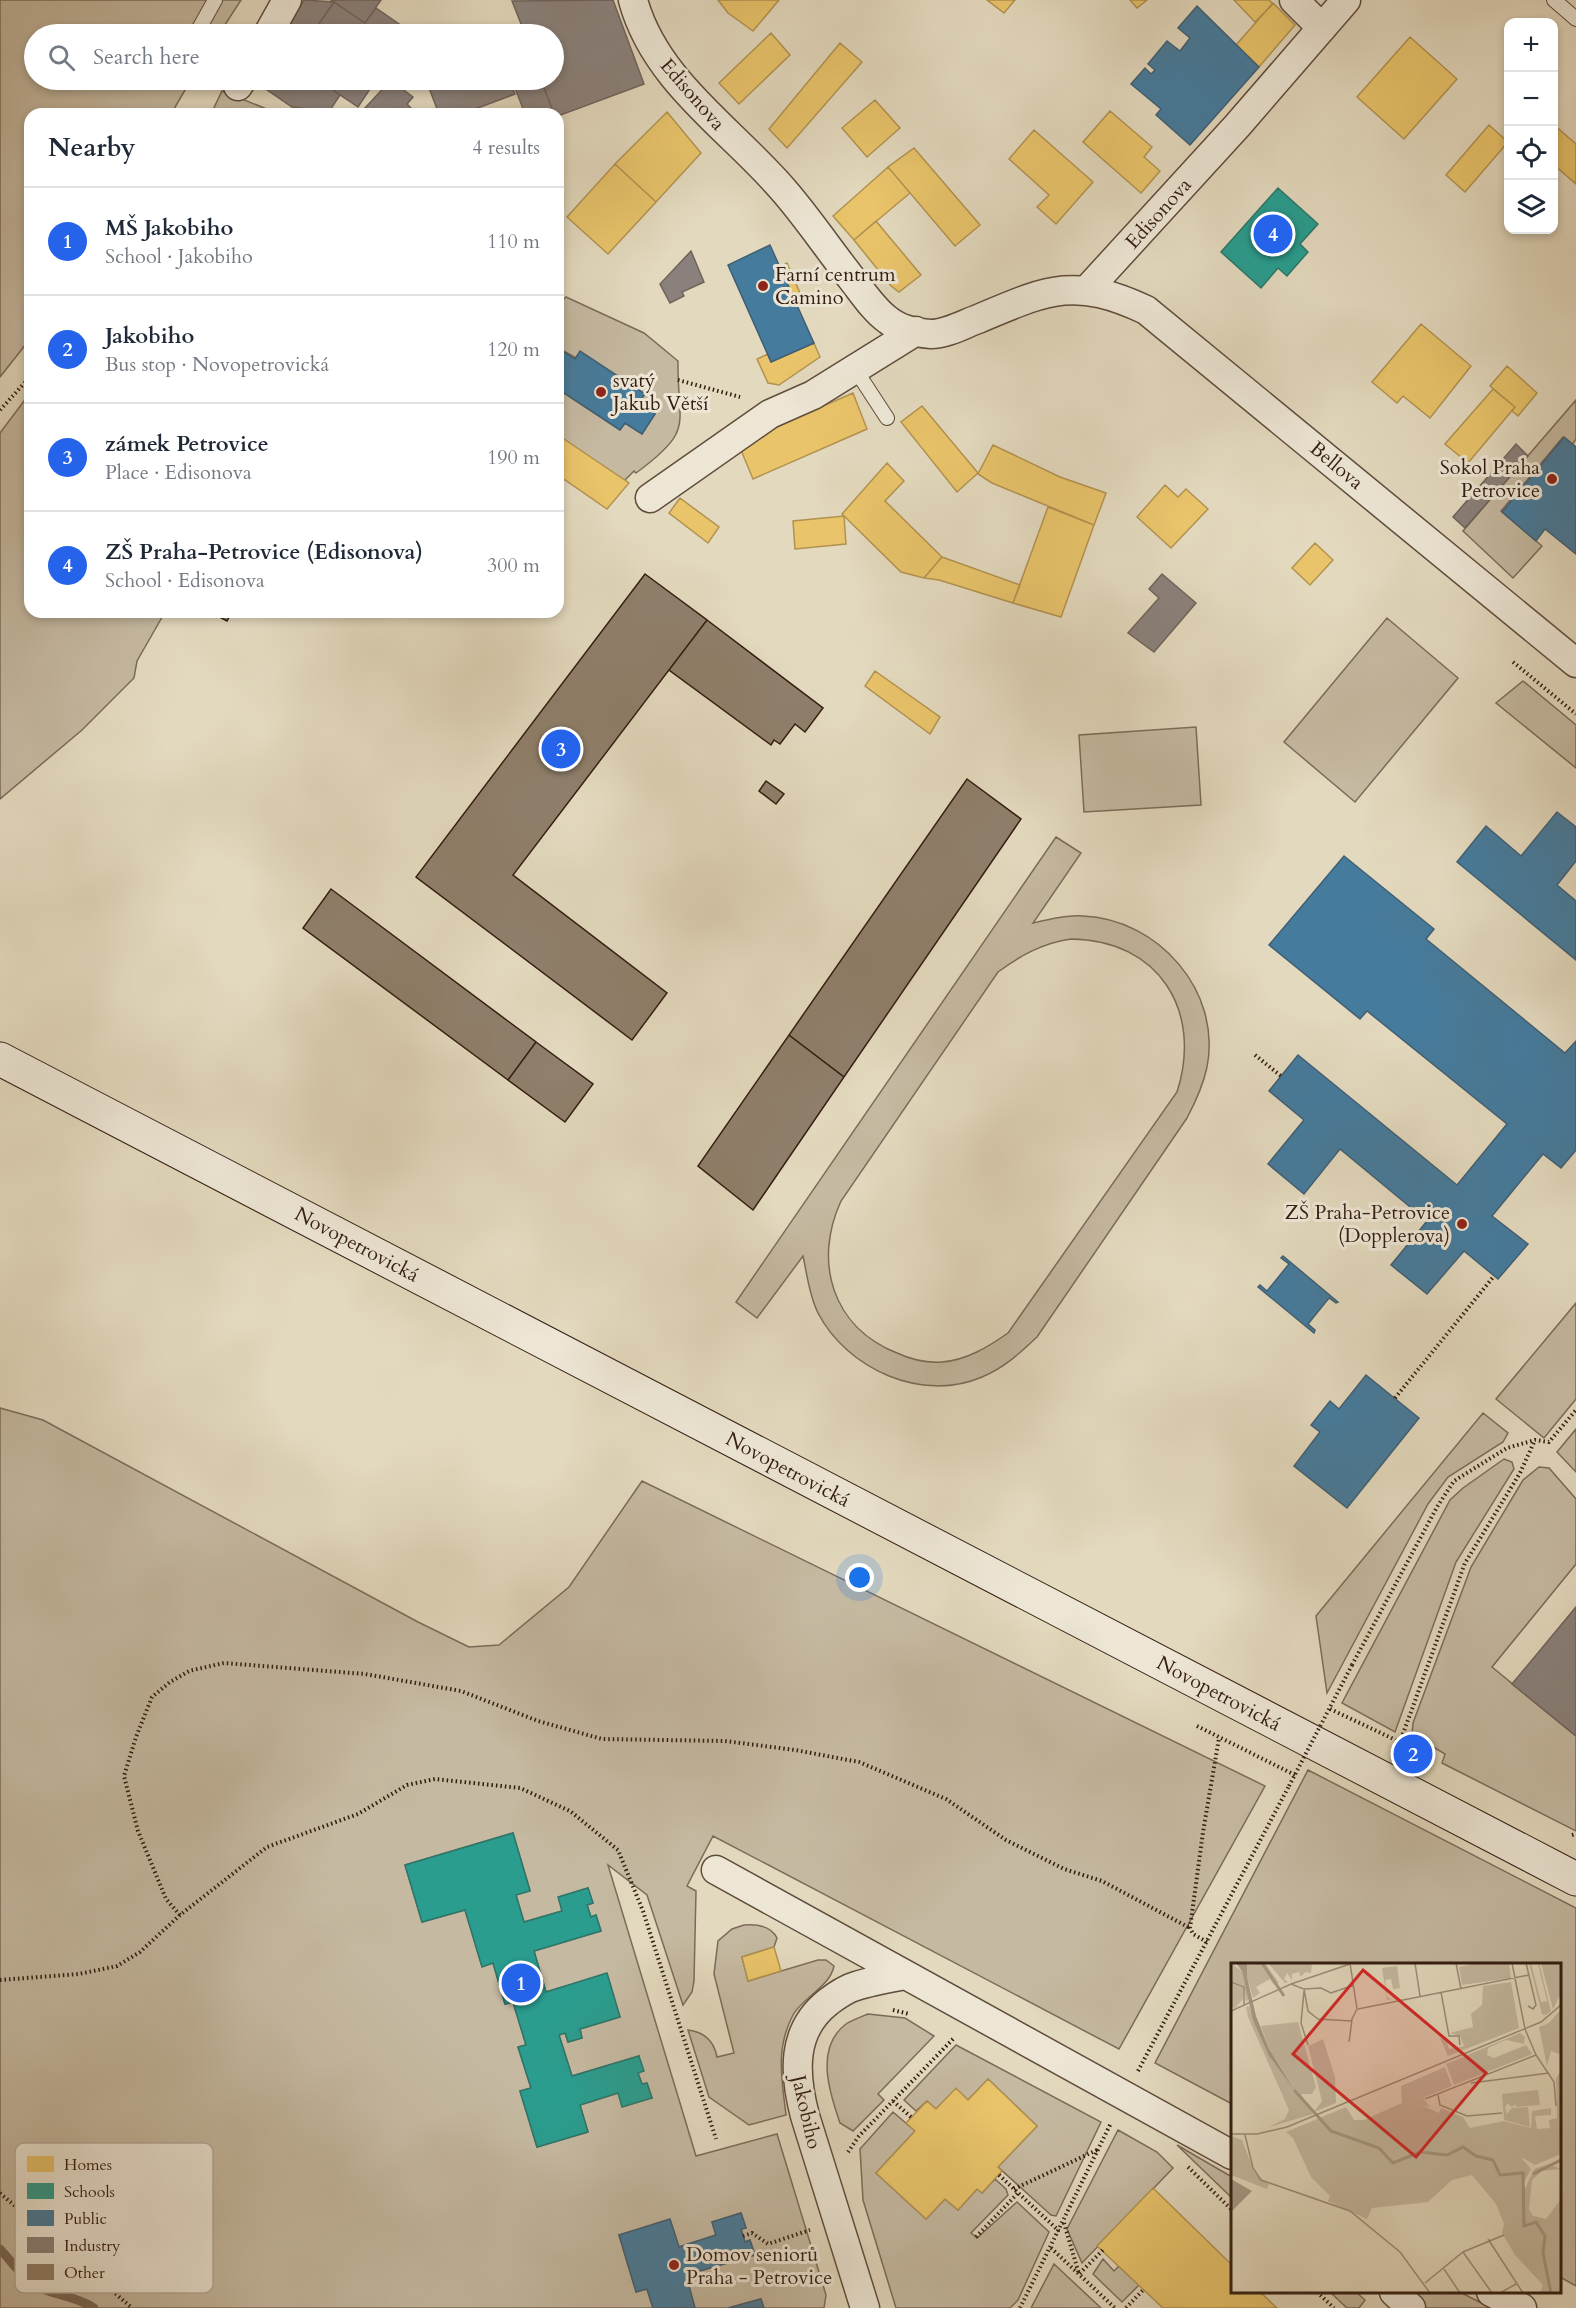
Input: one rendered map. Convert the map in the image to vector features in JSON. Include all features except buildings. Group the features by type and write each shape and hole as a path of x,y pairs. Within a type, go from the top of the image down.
{"main road":[{"name":"Novopetrovická","path":"0,1059 1576,1880"}],"street":[{"path":"274,24 287,0"},
{"name":"Edisonova","path":"633,0 649,43 703,109 786,192 887,320 901,328 932,334 948,331 1054,290 1086,291 1346,0"},
{"path":"1294,0 1322,28"},
{"name":"Bellova","path":"1086,291 1120,297 1146,310 1164,323 1576,663"},
{"path":"650,498 770,414 813,394 916,331"},
{"path":"716,1870 1231,2154"},
{"name":"Jakobiho","path":"865,2308 797,2086 797,2052 809,2021 840,1993 855,1986 905,1975"},
{"path":"1395,2293 1411,2308"},
{"path":"1493,2293 1522,2308"}],"lane":[{"path":"202,24 215,0"},
{"path":"1554,0 1576,19"},
{"path":"855,369 887,418"}],"path":[{"path":"678,380 738,395 756,423"},
{"path":"0,410 24,384"},
{"path":"1513,662 1576,714"},
{"path":"1255,1055 1281,1076"},
{"path":"1395,1398 1494,1276"},
{"path":"1220,1917 1352,1665 1437,1507 1454,1481 1507,1448 1535,1440 1549,1442 1576,1410"},
{"path":"1330,1709 1401,1742 1465,1563 1520,1473 1535,1440"},
{"path":"180,1915 166,1899 142,1841 124,1776 152,1697 170,1682 189,1671 224,1663 365,1674 461,1691 538,1721 602,1739 725,1741 795,1750 859,1762 946,1799 1006,1840 1064,1869 1102,1881 1190,1928"},
{"path":"1197,1726 1295,1775"},
{"path":"1207,1942 1193,1934 1190,1928 1219,1738"},
{"path":"0,1980 79,1974 117,1966 140,1952 180,1915 267,1847 358,1814 407,1785 435,1779 520,1788 570,1811 618,1850 643,1911 716,2139"},
{"path":"890,2009 919,2019"},
{"path":"945,2034 964,2044"},
{"path":"843,2160 859,2136 954,2038"},
{"path":"893,2102 911,2117"},
{"path":"1014,2189 1099,2149"},
{"path":"999,2175 1058,2233 1020,2308"},
{"path":"0,2193 15,2206"},
{"path":"976,2237 1018,2193"},
{"path":"1064,2222 1079,2274"},
{"path":"743,2236 752,2233 768,2244 814,2229"},
{"path":"1051,2248 1115,2308"},
{"path":"1079,2274 1103,2250"},
{"path":"1126,2308 1143,2290"},
{"path":"115,2293 132,2308"},
{"path":"1318,2293 1334,2308"}],"shaded area":[{"path":"0,0 241,0 225,24 24,24 24,90 185,90 175,108 24,108 24,347 0,377"},
{"path":"222,91 264,108 214,108"},
{"path":"566,297 644,333 678,361 680,413 675,435 668,446 655,458 636,473 634,471 624,481 564,439 564,393 620,430 625,423 642,434 655,414 639,402 644,395 564,351 564,299"},
{"path":"1576,400 1576,439 1572,445 1563,437 1501,511 1542,546 1513,578 1463,531"},
{"path":"24,401 24,618 162,618 137,661 134,678 82,730 0,799 0,433"},
{"path":"1387,618 1458,678 1355,802 1284,742"},
{"path":"1523,681 1576,725 1576,768 1496,703"},
{"path":"1196,727 1201,805 1084,812 1079,735"},
{"path":"1056,837 1081,853 1033,923 1077,916 1110,920 1136,930 1159,945 1179,964 1194,987 1204,1012 1209,1039 1207,1067 1199,1093 1187,1118 1037,1337 1011,1360 982,1377 959,1384 935,1386 911,1383 888,1376 867,1365 847,1350 831,1333 818,1313 810,1292 803,1256 757,1318 736,1302","holes":["1071,939 1102,943 1128,952 1150,966 1167,986 1178,1008 1184,1034 1184,1062 1177,1092 1008,1333 977,1352 960,1359 942,1362 907,1357 875,1342 857,1327 843,1310 834,1290 829,1269 829,1247 833,1224 841,1201 998,972 1024,955 1051,943"]},
{"path":"1576,1303 1576,1399 1544,1438 1496,1399"},
{"path":"0,1408 43,1420 418,1622 469,1647 499,1645 569,1587 642,1481 1265,1786 1119,2049 713,1836 687,1886 696,1891 694,1981 692,1992 683,2005 647,1895 608,1865 696,2156 777,2134 826,2295 824,2308 764,2308 761,2299 728,2308 695,2308 686,2275 755,2255 750,2240 745,2242 741,2229 746,2228 741,2213 712,2222 716,2235 679,2247 670,2220 619,2235 636,2291 647,2289 653,2308 0,2308","holes":["513,1833 530,1890 516,1895 524,1922 562,1911 559,1897 588,1888 593,1903 587,1905 591,1917 596,1915 601,1931 534,1951 546,1992 607,1974 620,2017 580,2029 582,2038 568,2042 565,2033 559,2035 572,2076 639,2056 638,2073 642,2084 647,2083 652,2098 618,2093 580,2105 588,2132 537,2147 520,2091 531,2088 518,2047 526,2045 513,2002 505,2004 493,1963 482,1966 465,1910 422,1922 405,1865"]},
{"path":"1483,1413 1508,1433 1503,1442 1448,1477 1428,1504 1327,1693 1316,1616"},
{"path":"1576,1429 1576,1472 1557,1452"},
{"path":"1504,1459 1512,1462 1514,1469 1456,1562 1395,1732 1342,1703 1450,1500"},
{"path":"1539,1467 1549,1468 1576,1499 1576,1564 1492,1667 1576,1736 1576,1831 1442,1763 1445,1754 1412,1734 1413,1723 1471,1567 1523,1480"},
{"path":"1308,1770 1576,1908 1576,2286 1561,2278 1561,1963 1231,1963 1231,2103 1155,2063"},
{"path":"744,1925 763,1927 777,1938 774,1947 742,1957 748,1981 818,1960 826,1960 834,1966 822,1986 797,2009 787,2028 781,2065 786,2115 749,2125 709,2097 688,2030 707,2038 717,2057 734,2053 714,1974 718,1941 732,1929"},
{"path":"868,2014 905,2018 934,2036 878,2094 884,2100 853,2131 840,2123 829,2085 827,2058 836,2034 846,2024"},
{"path":"956,2045 1101,2122 1056,2216 1051,2215 998,2167 1037,2126 988,2079 968,2100 956,2089 936,2109 927,2101 916,2111 904,2100"},
{"path":"893,2112 915,2131 876,2173 926,2219 945,2199 958,2210 977,2189 982,2193 995,2179 1006,2189 1008,2195 971,2233 977,2238 1017,2202 1049,2232 1018,2300 1010,2308 896,2308 863,2200 860,2149"},
{"path":"1118,2130 1157,2152 1173,2168 1082,2263 1067,2229"},
{"path":"1177,2145 1231,2176 1231,2197"},
{"path":"1103,2259 1114,2271 1119,2266 1139,2285 1122,2302 1093,2274"},
{"path":"1054,2264 1101,2308 1031,2308"},
{"path":"1331,2293 1357,2293 1365,2300 1359,2308 1347,2308"},
{"path":"1416,2293 1462,2293 1491,2308 1426,2308 1418,2301"}],"waterway":[{"path":"0,2249 15,2266"},
{"path":"54,2293 79,2300 94,2308"}],"place":[{"name":"ZŠ Praha-Petrovice (Edisonova)","path":"1273,234"},
{"name":"Farní centrum Camino","path":"763,286"},
{"name":"svatý Jakub Větší","path":"601,392"},
{"name":"Sokol Praha Petrovice","path":"1552,479"},
{"name":"zámek Petrovice","path":"561,749"},
{"name":"ZŠ Praha-Petrovice (Dopplerova)","path":"1462,1224"},
{"name":"Jakobiho","path":"1413,1754"},
{"name":"MŠ Jakobiho","path":"521,1983"},
{"name":"Domov seniorů Praha - Petrovice","path":"674,2265"}]}
